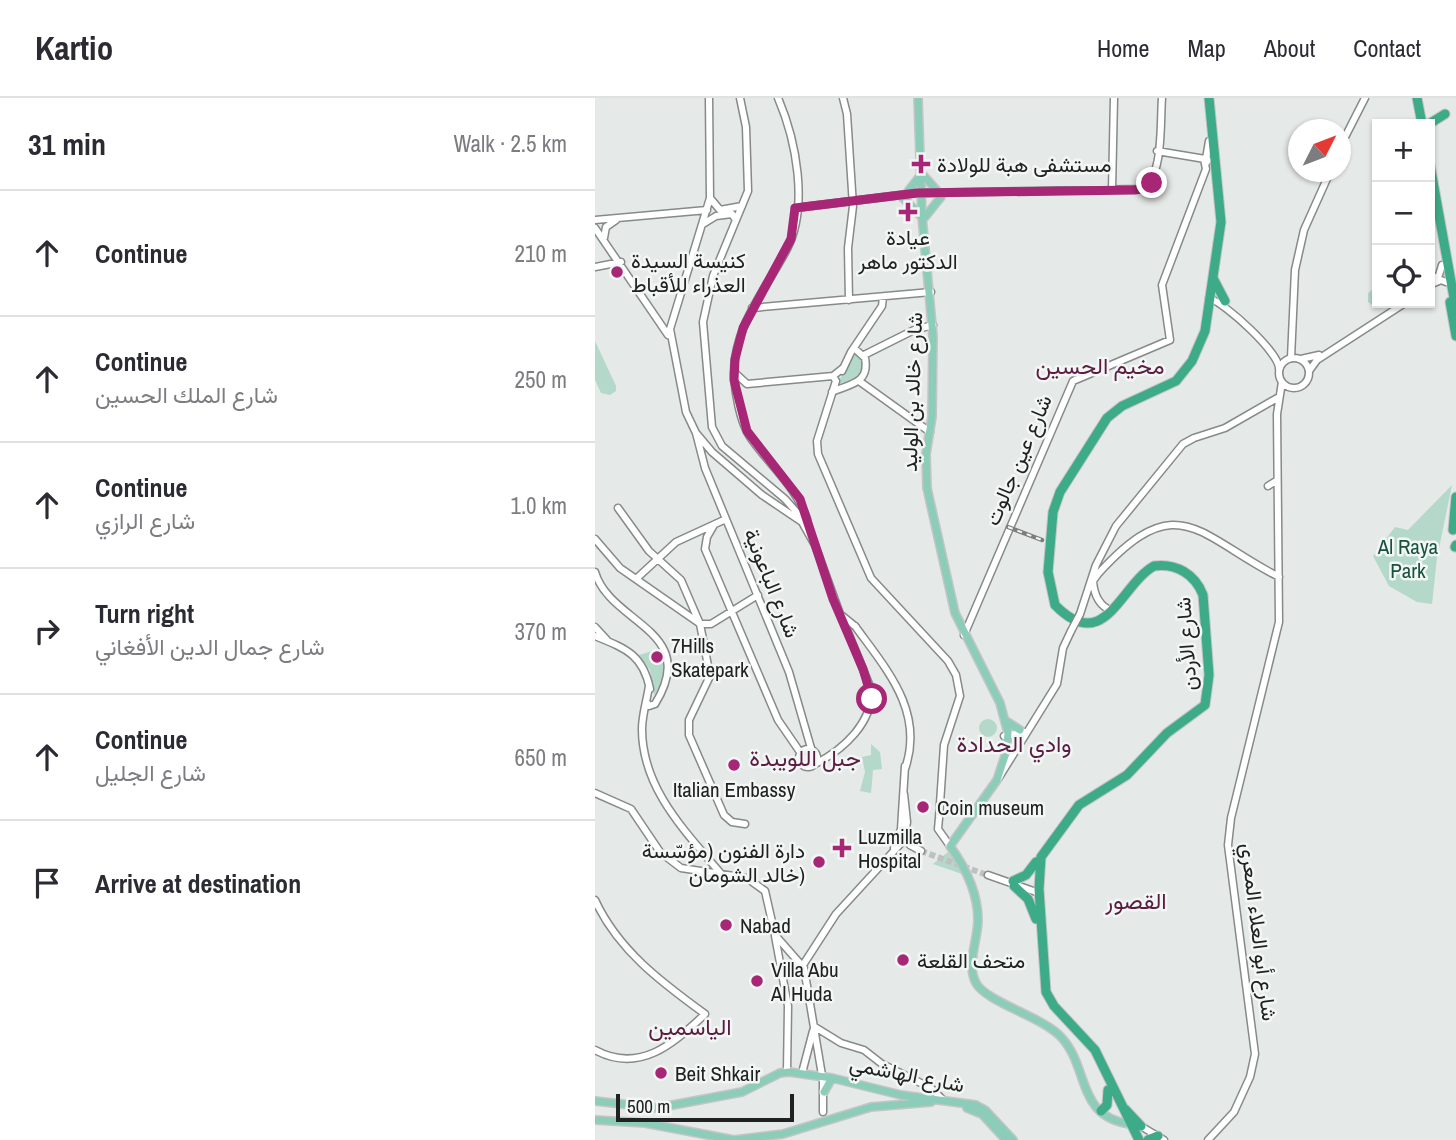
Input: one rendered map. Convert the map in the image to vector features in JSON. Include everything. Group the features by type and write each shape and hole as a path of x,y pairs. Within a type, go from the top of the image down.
{"highway":[{"name":"شارع الأردن","path":"1207,98 1209,172 1219,223 1209,299"},
{"name":"شارع الأردن","path":"1137,1140 1108,1090 1087,1044 1044,1000 1040,989 1036,919 1041,856 1075,809 1127,775 1167,733 1203,707 1209,685 1202,591 1187,573 1171,566 1149,569 1114,611 1102,619 1076,619 1055,605 1048,575 1049,540 1051,512 1058,492 1104,418 1120,405 1168,383 1187,365 1202,333 1221,222 1207,98"},
{"path":"1415,98 1417,119"},
{"path":"1415,98 1421,119"},
{"path":"1435,120 1445,114"},
{"path":"1433,182 1456,309"},
{"path":"1435,215 1450,269 1456,336"},
{"path":"1213,277 1224,303"},
{"path":"1209,299 1224,303"},
{"path":"1455,536 1456,497"},
{"name":"شارع الأردن","path":"1049,540 1045,572 1049,597 1054,608 1069,619 1089,625 1112,618 1149,576 1161,569 1169,569 1182,575 1195,588 1205,636 1204,694 1198,706 1162,733 1123,774 1071,806 1043,846 1036,862 1046,992 1054,1006 1093,1046 1126,1122"},
{"path":"1036,862 1026,875 1014,883 1028,899 1036,919"},
{"path":"1100,1111 1107,1105 1108,1090"},
{"path":"1119,1102 1151,1135"}],"main road":[{"name":"شارع خالد بن الوليد","path":"919,98 923,216 933,325 930,432 926,454 927,488 950,598 1006,721 1003,763 997,780 950,846"},
{"path":"922,176 941,195 923,216 904,195 922,176"},
{"name":"شارع خالد بن الوليد","path":"923,216 933,281 937,349 935,416 928,454 929,488 953,600 964,633"},
{"name":"شارع خالد بن الوليد","path":"998,699 1006,733"},
{"path":"1006,721 1020,730"},
{"path":"950,846 968,877 977,908 972,968 976,984 983,992 1041,1022 1062,1037 1074,1057 1088,1098 1100,1111 1126,1122"},
{"path":"595,1101 648,1107 668,1106 742,1092 787,1072"},
{"name":"شارع الهاشمي","path":"787,1072 823,1076 901,1095 911,1100 971,1109 982,1114 1006,1140"},
{"path":"824,1092 832,1078"},
{"path":"901,1095 904,1101 901,1107"},
{"name":"شارع الهاشمي","path":"595,1120 645,1123 734,1140 783,1134 871,1107 901,1107 911,1100 943,1100 982,1108 1013,1140"},
{"path":"823,1112 825,1118 831,1119"}],"street":[{"path":"671,339 670,323 710,198 709,98"},
{"path":"740,98 746,127 748,191 713,276 703,322 712,427 722,446 738,461 801,510 802,522 815,545"},
{"path":"778,98 796,151 795,206 791,239 752,308 738,345 734,372 738,396 750,437 795,490 840,614 856,627 899,687 907,707 904,842 835,914 803,962"},
{"path":"843,98 847,114 853,201 849,300"},
{"path":"1112,190 1114,98"},
{"path":"795,206 904,195 1141,188 1150,182 1158,151 1162,98"},
{"path":"1351,123 1366,98"},
{"path":"1209,141 1205,161 1209,172"},
{"path":"1158,151 1205,161"},
{"name":"شارع عين جالوت","path":"964,633 1073,381 1170,340 1162,287 1209,172"},
{"path":"1279,369 1289,358 1293,344 1292,294 1304,230 1325,182"},
{"path":"710,198 720,211 731,211 742,206"},
{"path":"671,339 595,224 617,219 707,210"},
{"path":"703,224 725,214 732,215 736,220"},
{"path":"604,240 606,227 617,219"},
{"path":"607,263 612,251"},
{"path":"595,267 621,262"},
{"path":"1435,279 1450,269"},
{"path":"1435,283 1450,269"},
{"path":"752,308 931,292"},
{"path":"832,392 859,381 866,367 859,351 858,340 882,306 883,297"},
{"path":"1224,303 1278,354 1300,359 1315,357 1395,308"},
{"path":"997,780 1060,676 1063,648 1080,614 1096,565 1116,526 1184,444 1194,438 1221,431 1291,388 1305,383 1317,360 1395,308"},
{"path":"1241,319 1278,359 1282,382 1291,388"},
{"path":"738,396 747,384 833,376 859,351 933,325"},
{"name":"شارع الباعونية","path":"671,339 686,412 696,433 700,456 792,680 811,748"},
{"path":"1293,344 1309,371"},
{"path":"841,388 838,384 843,368"},
{"path":"734,372 747,384"},
{"path":"833,376 836,381 816,446 871,579 949,661 956,675 960,696 944,745 938,829 950,846"},
{"path":"859,381 930,432"},
{"name":"شارع أبو العلاء المعري","path":"1208,1140 1234,1112 1254,1061 1253,1023 1228,845 1231,818 1277,629 1278,398 1282,382"},
{"path":"696,433 731,470 802,522"},
{"path":"731,470 738,468 738,461"},
{"path":"741,477 741,470 748,469"},
{"name":"شارع أبو العلاء المعري","path":"1277,472 1279,507"},
{"path":"1268,486 1276,481"},
{"path":"769,485 788,495 795,490"},
{"path":"1279,507 1287,501"},
{"path":"776,504 801,510"},
{"path":"618,508 657,559 681,580 694,616 700,624 710,676 689,720 689,735 724,815 732,822 745,824"},
{"path":"636,579 673,544 726,519"},
{"path":"1114,611 1103,606 1095,593 1093,581 1136,537 1172,524 1192,527 1216,537 1278,576"},
{"path":"705,549 707,537 714,525"},
{"path":"692,534 700,538 778,720 800,752 799,760 802,765 808,767 855,733 872,699 848,622 834,602"},
{"path":"595,540 636,579 694,616"},
{"path":"1266,570 1279,562"},
{"path":"595,572 602,587 659,641 668,670 663,691 659,698 649,705"},
{"path":"700,624 709,625 758,595"},
{"path":"1102,619 1103,606"},
{"path":"595,627 608,641"},
{"path":"595,636 640,661 647,671 650,689 649,705 644,719 643,746 659,794 673,817 719,871"},
{"path":"650,689 655,698 663,691"},
{"path":"1006,733 1029,731"},
{"path":"1006,733 1029,731"},
{"path":"800,752 811,748 821,757"},
{"path":"595,793 631,809 660,852 677,866 719,871 751,880 763,888 773,925 788,1006 787,1072"},
{"path":"904,794 907,822 904,842"},
{"path":"904,842 921,851"},
{"path":"988,875 1037,891"},
{"path":"595,900 605,920 630,952 656,978 705,1014 676,1042 647,1056 619,1059 595,1051"},
{"path":"773,925 782,941 803,962 823,1076 823,1112"},
{"path":"775,935 803,962"},
{"path":"802,1073 814,1028"},
{"path":"814,1028 837,1041 865,1050 880,1062 931,1088 943,1100"},
{"path":"1126,1122 1151,1135"},
{"path":"1126,1122 1151,1135"}],"green space":[{"path":"1372,290 1372,305 1368,302 1368,293"},
{"path":"595,341 616,386 616,391 610,395 601,393 595,380"},
{"path":"854,351 861,354 864,368 859,380 840,386 839,381"},
{"name":"Al Raya Park","path":"1452,485 1437,558 1432,604 1417,602 1389,586 1373,556 1395,527 1408,530"},
{"path":"659,649 664,674 654,695 650,670 639,655"},
{"path":"988,719 994,722 997,728 994,734 988,737 982,734 979,728 982,722"},
{"path":"871,744 880,752 882,769 873,770 871,793 860,791 865,772 862,757 871,755"},
{"path":"948,852 965,875 933,864"}],"tunnel":[{"path":"921,851 987,875"}],"railway":[{"path":"1008,527 1042,540"}],"place":[{"name":"مستشفى هبة للولادة","path":"921,164"},
{"name":"عيادة الدكتور ماهر","path":"908,212"},
{"name":"كنيسة السيدة العذراء للأقباط","path":"617,272"},
{"name":"7Hills Skatepark","path":"657,657"},
{"name":"Italian Embassy","path":"734,765"},
{"name":"Coin museum","path":"923,807"},
{"name":"Luzmilla Hospital","path":"842,848"},
{"name":"دارة الفنون (مؤسّسة خالد الشومان)","path":"819,862"},
{"name":"Nabad","path":"726,925"},
{"name":"متحف القلعة","path":"903,960"},
{"name":"Villa Abu Al Huda","path":"757,981"},
{"name":"Beit Shkair","path":"661,1073"}],"district":[{"name":"مخيم الحسين","path":"1100,365"},
{"name":"وادي الحدادة","path":"1014,743"},
{"name":"جبل اللويبدة","path":"805,757"},
{"name":"القصور","path":"1136,900"},
{"name":"الياسمين","path":"690,1026"}],"route":[{"path":"872,699 871,689 833,599 800,499 750,437 734,380 735,359 743,328 791,239 795,208 901,194 1124,191 1142,190 1152,183"}]}
